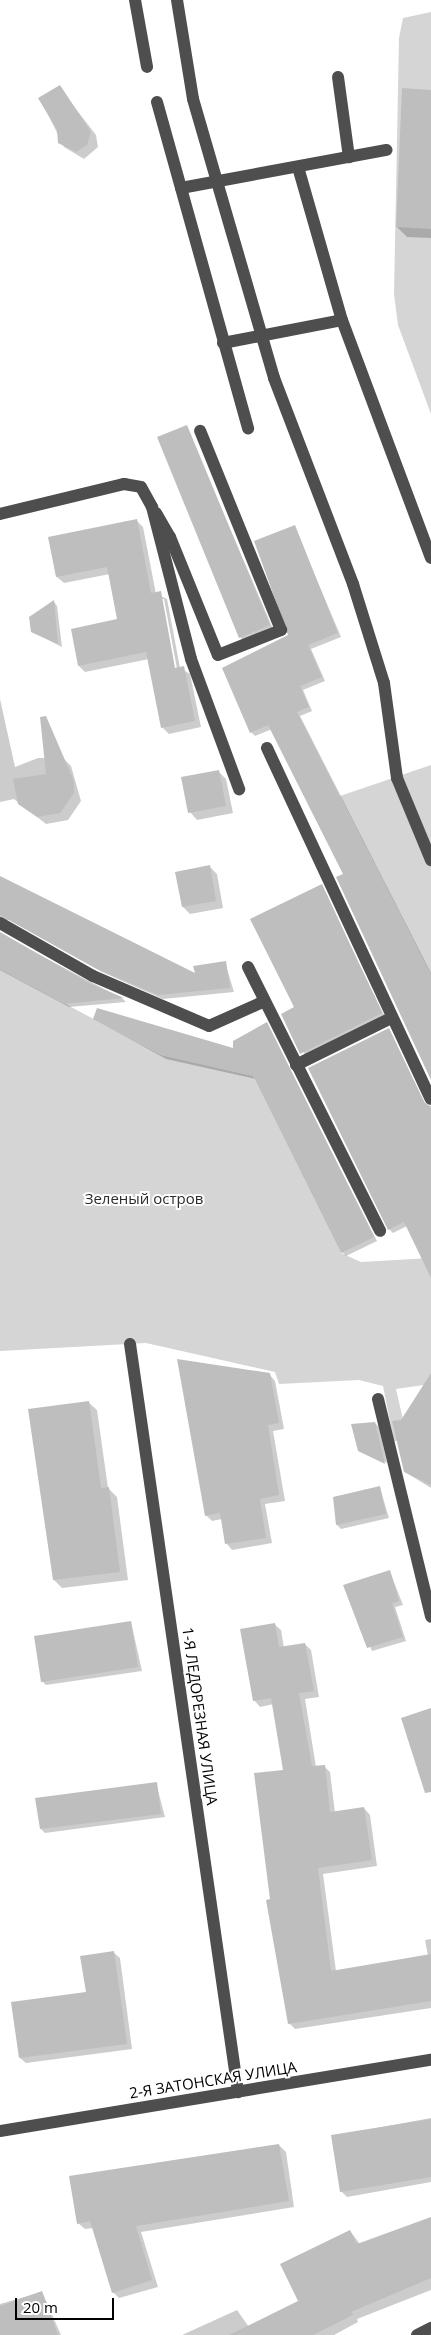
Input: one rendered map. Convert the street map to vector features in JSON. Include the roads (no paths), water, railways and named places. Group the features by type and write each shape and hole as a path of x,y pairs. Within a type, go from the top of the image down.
{"street":[{"path":"135,0 147,67"},
{"path":"177,0 193,99 216,182 264,335 274,378 309,476 356,593 384,683 397,778 431,860"},
{"path":"338,77 348,157"},
{"path":"157,102 248,429"},
{"path":"181,188 387,150"},
{"path":"298,167 342,320 431,558"},
{"path":"224,343 342,320"},
{"path":"0,514 124,484 141,487 170,537 218,655 281,630 200,431"},
{"path":"152,507 191,659 239,789"},
{"path":"268,748 391,1018 431,1099"},
{"path":"0,923 93,976 208,1026 265,1001"},
{"path":"248,967 380,1231"},
{"path":"296,1065 391,1018"},
{"name":"1-Я ЛЕДОРЕЗНАЯ УЛИЦА","path":"130,1344 238,2092"},
{"path":"378,1399 431,1616"},
{"name":"2-Я ЗАТОНСКАЯ УЛИЦА","path":"0,2131 431,2060"},
{"path":"417,2335 431,2328"}],"park label":[{"name":"Зеленый остров","path":"144,1199"}]}
